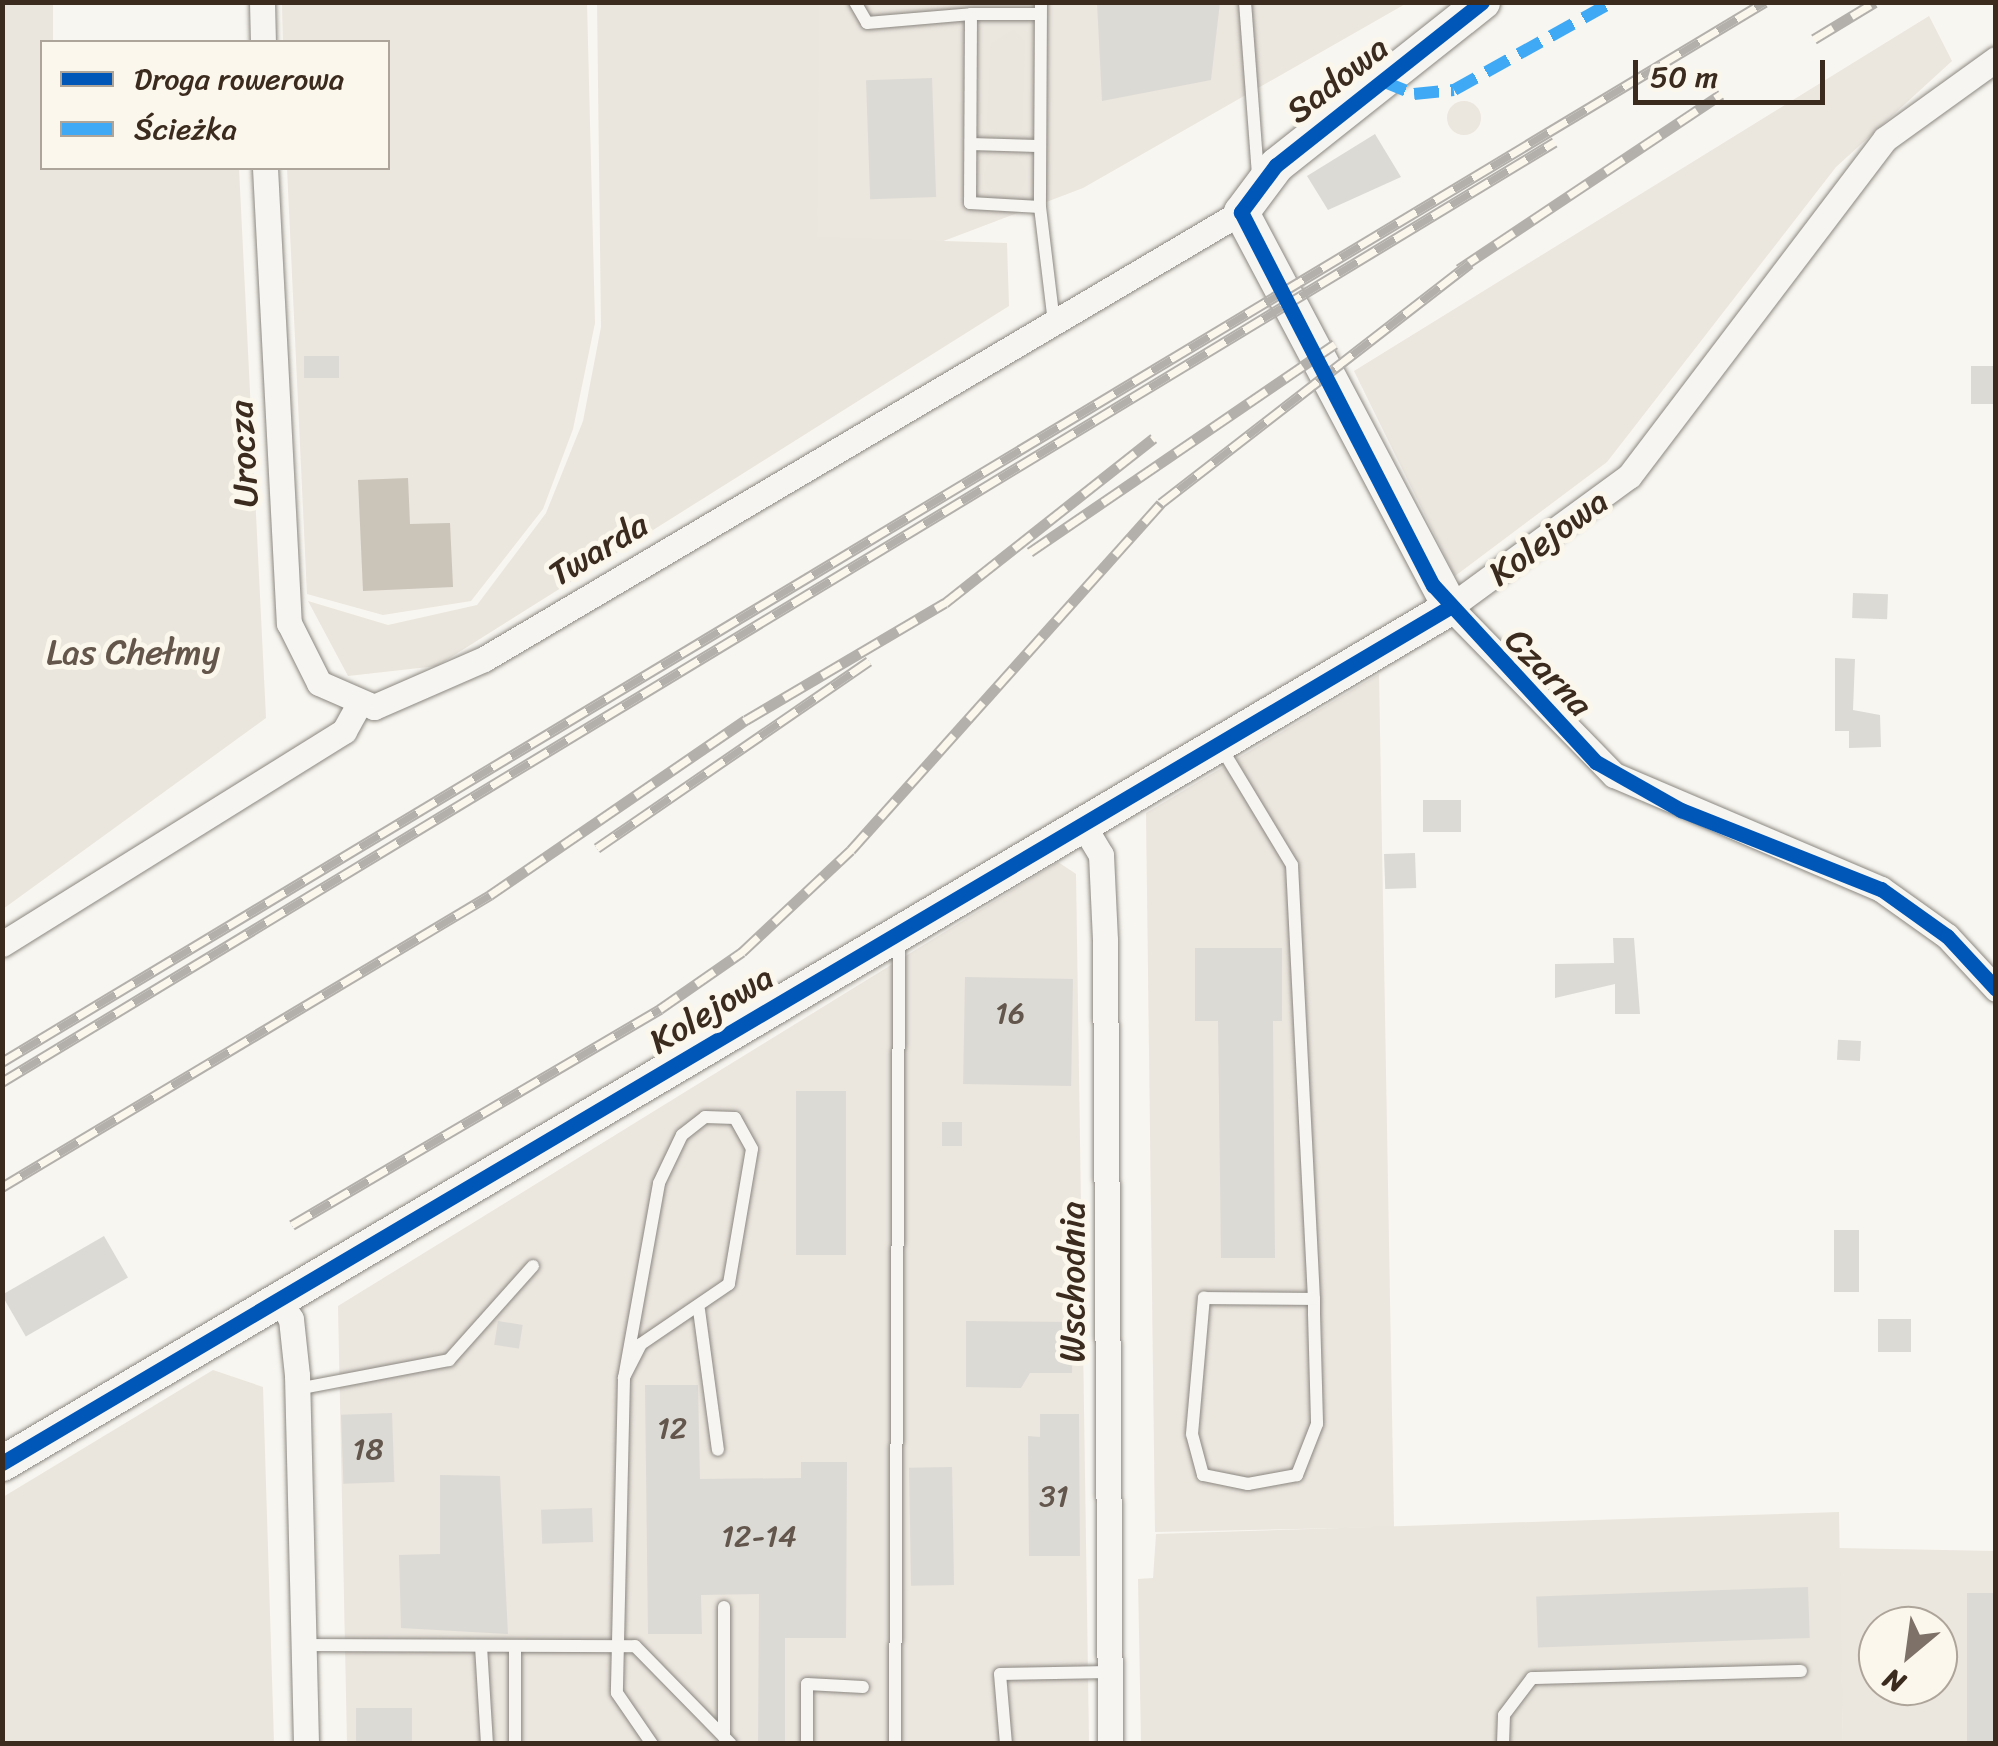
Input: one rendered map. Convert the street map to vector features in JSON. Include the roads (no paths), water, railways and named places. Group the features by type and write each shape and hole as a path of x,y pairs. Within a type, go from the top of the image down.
{"street":[{"path":"262,2 263,40"},
{"name":"Sadowa","path":"1240,212 1259,182 1482,2"},
{"name":"Kolejowa","path":"2,1463 1450,607 1629,476 1885,139 1996,58"},
{"name":"Urocza","path":"266,170 289,623 306,669 359,704"},
{"name":"Czarna","path":"1240,212 1450,607 1605,768 1680,810 1882,890 1947,936 1996,989"},
{"name":"Twarda","path":"359,704 388,704 484,659 1053,316 1240,212"},
{"path":"2,944 344,731 359,704"},
{"name":"Wschodnia","path":"1083,825 1101,855 1104,923 1110,1744"},
{"path":"280,1301 291,1319 297,1389 306,1744"}],"lane":[{"path":"855,2 867,22 1038,8 1037,146 1053,316"},
{"path":"1244,2 1259,182"},
{"path":"971,14 970,203 1040,207"},
{"path":"970,144 1037,146"},
{"path":"1218,742 1292,866 1314,1299 1317,1424 1297,1475 1248,1484 1203,1475 1192,1434 1204,1298 1314,1299"},
{"path":"895,1744 899,932"},
{"path":"636,1341 700,1310 728,1284 746,1219 752,1149 735,1118 705,1117 682,1135 660,1183 636,1341 624,1378 614,1646 617,1693 652,1744"},
{"path":"297,1389 449,1360 533,1266"},
{"path":"700,1310 718,1450"},
{"path":"724,1607 727,1740"},
{"path":"302,1645 635,1646 727,1740"},
{"path":"481,1646 487,1744"},
{"path":"515,1646 515,1744"},
{"path":"1503,1744 1504,1715 1532,1678 1801,1670"},
{"path":"1006,1744 1000,1674 1110,1672"},
{"path":"807,1744 808,1684 864,1687"}],"railway":[{"path":"2,1062 1765,2"},
{"path":"1814,39 1875,2"},
{"path":"1459,269 1721,94"},
{"path":"2,1082 1555,142"},
{"path":"292,1225 660,1009 742,952 851,850 1161,503 1470,263"},
{"path":"1030,552 1335,344"},
{"path":"2,1187 490,895 746,720 945,603 1154,438"},
{"path":"597,848 869,661"}],"park label":[{"name":"Las Chełmy","path":"133,652"}]}
